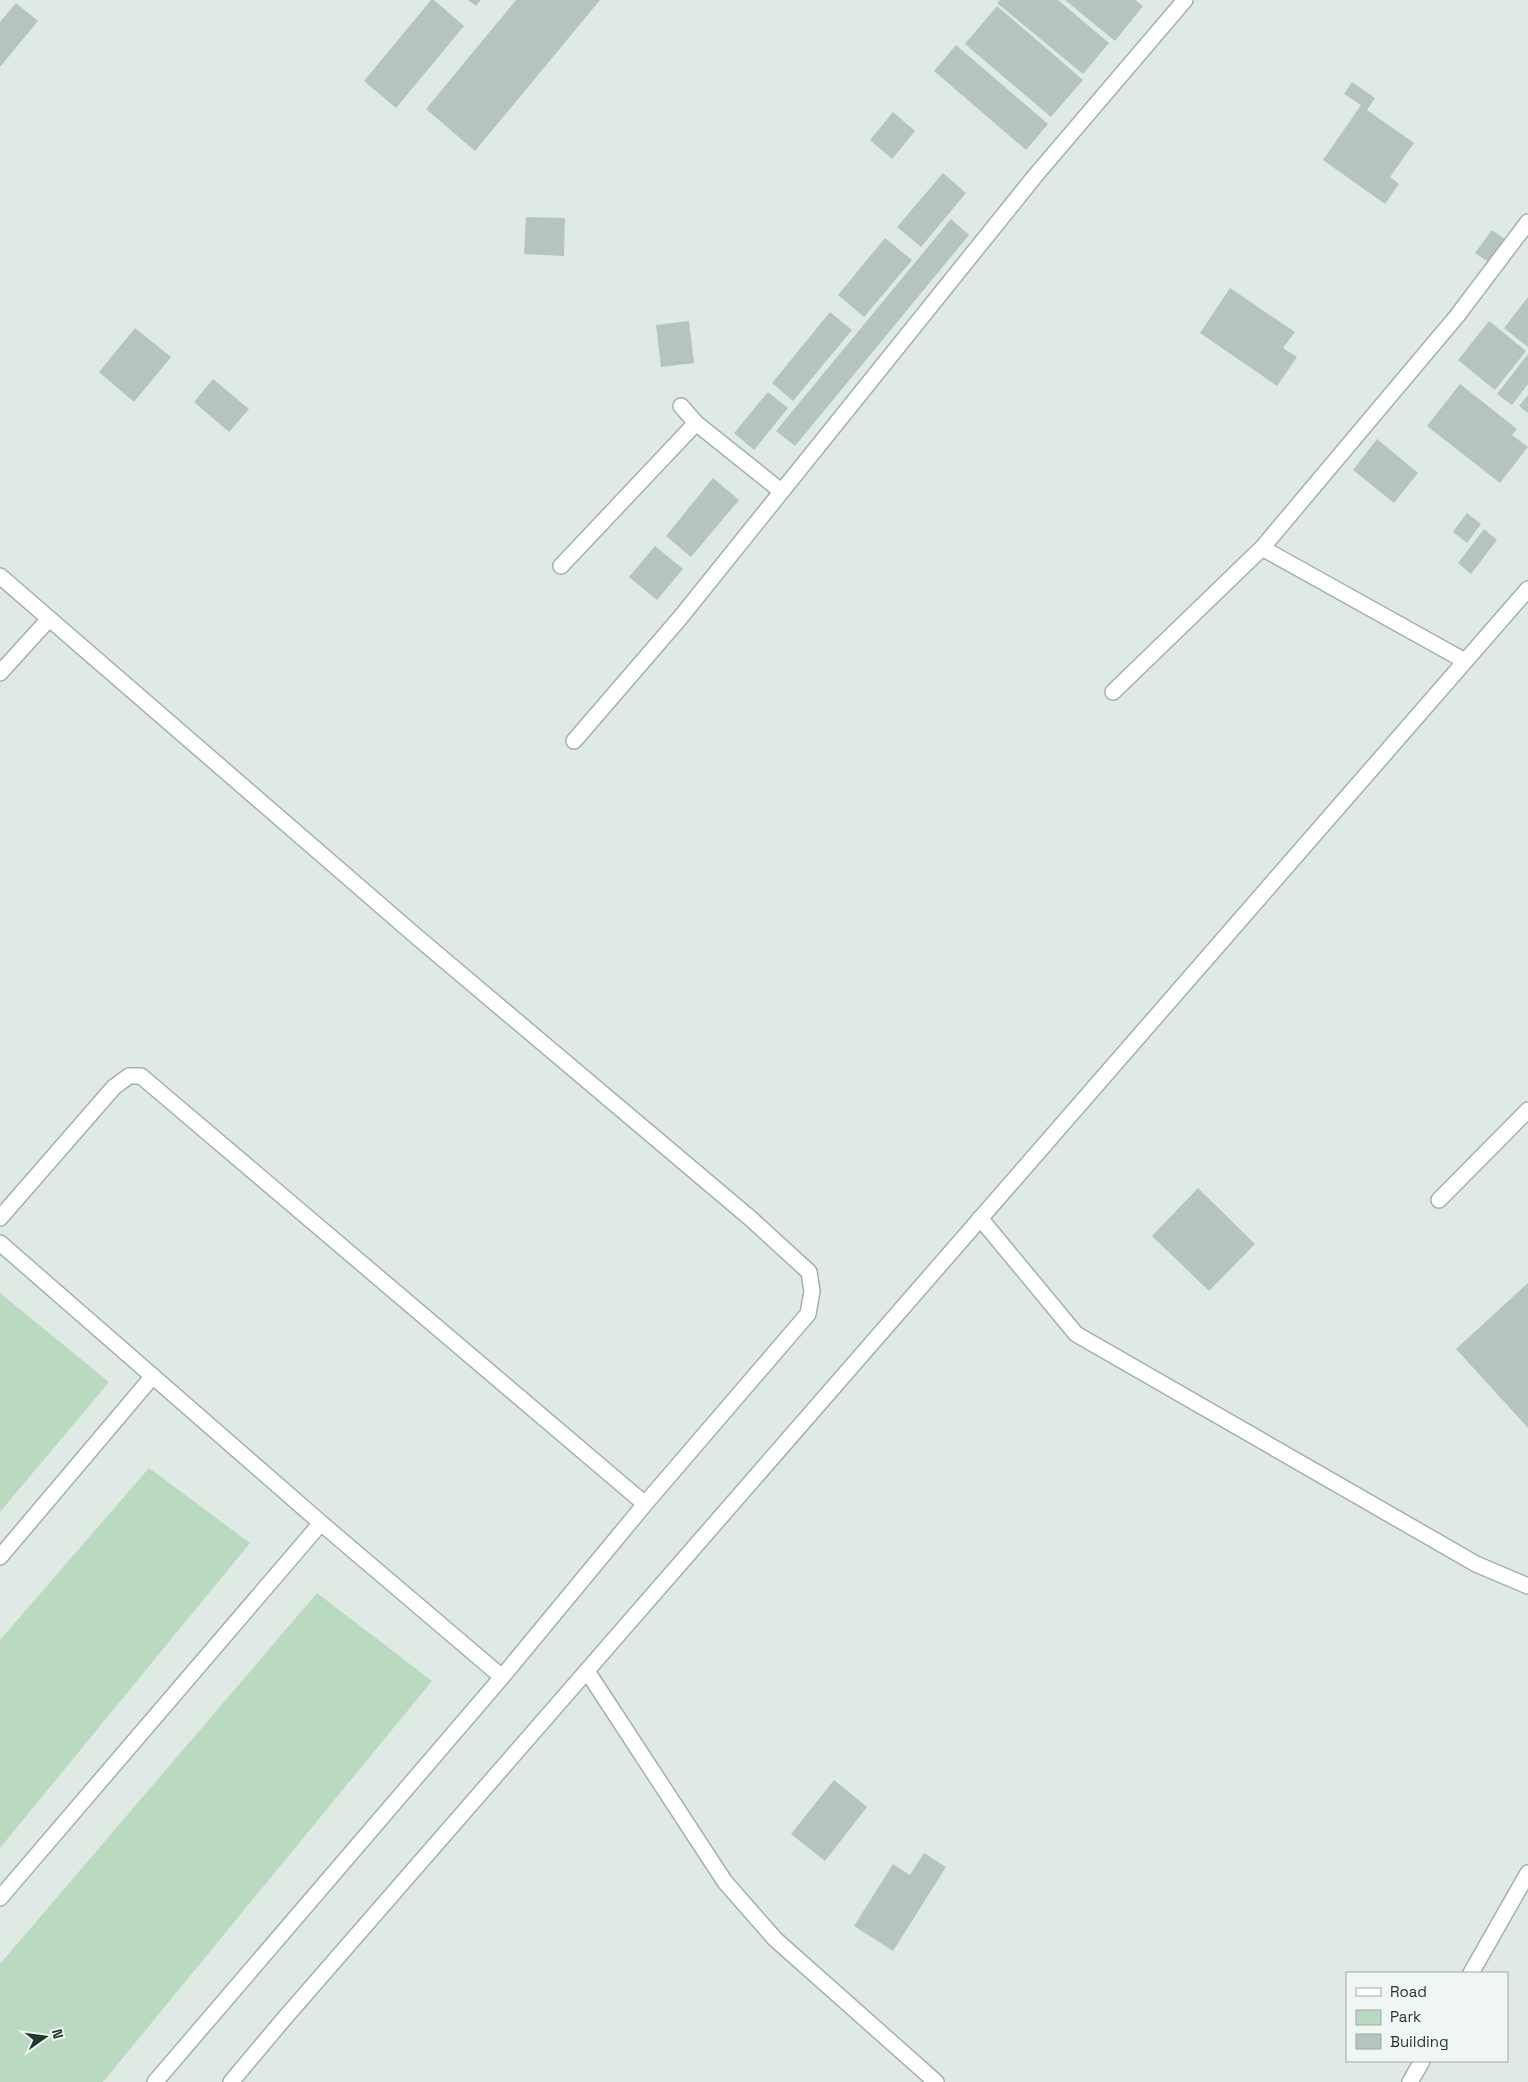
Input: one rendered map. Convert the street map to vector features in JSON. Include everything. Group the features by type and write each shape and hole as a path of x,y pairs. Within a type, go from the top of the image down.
{"street":[{"path":"574,741 680,618 1071,131 1185,0"},
{"path":"1113,692 1262,548 1457,316 1528,222"},
{"path":"681,406 696,423 781,491"},
{"path":"561,566 696,423"},
{"path":"1262,548 1465,661"},
{"path":"0,576 417,936 742,1212 809,1272 812,1291 808,1314 645,1504 502,1677 155,2082"},
{"path":"231,2082 1528,589"},
{"path":"0,673 49,618"},
{"path":"0,1218 114,1086 129,1076 141,1076 645,1504"},
{"path":"1438,1200 1528,1110"},
{"path":"980,1218 1076,1334 1476,1564 1528,1586"},
{"path":"0,1243 321,1523 502,1677"},
{"path":"0,1557 153,1376"},
{"path":"0,1898 321,1523"},
{"path":"587,1671 725,1882 775,1939 936,2082"},
{"path":"1472,1972 1528,1874"},
{"path":"1410,2082 1421,2062"}],"green space":[{"path":"0,1293 109,1382 0,1512"},
{"path":"149,1468 250,1543 0,1848 0,1640"},
{"path":"317,1593 432,1681 103,2082 0,2082 0,1964"}],"building":[{"path":"431,0 434,0 464,26 396,108 364,81"},
{"path":"468,0 481,0 476,6"},
{"path":"516,0 600,0 475,151 426,109"},
{"path":"1000,0 1058,0 1109,43 1083,74 997,3"},
{"path":"1065,0 1135,0 1143,6 1115,41"},
{"path":"16,3 38,21 0,67 0,22"},
{"path":"997,6 1083,80 1051,117 965,44"},
{"path":"956,45 1048,124 1026,150 934,71"},
{"path":"1352,82 1375,98 1367,110 1414,143 1390,177 1399,184 1385,204 1323,160 1361,105 1344,94"},
{"path":"893,112 915,131 892,159 870,140"},
{"path":"943,173 966,193 921,247 897,227"},
{"path":"526,217 565,218 564,256 524,254"},
{"path":"951,219 969,235 795,446 776,431"},
{"path":"1492,230 1506,240 1490,263 1475,253"},
{"path":"885,238 912,260 864,317 838,295"},
{"path":"1230,288 1295,332 1283,348 1297,357 1277,386 1200,333"},
{"path":"1528,297 1528,347 1504,328"},
{"path":"830,312 852,330 793,401 772,383"},
{"path":"689,321 694,363 661,367 656,325"},
{"path":"1489,321 1526,351 1495,390 1458,360"},
{"path":"135,328 171,357 134,402 99,372"},
{"path":"1528,354 1528,384 1512,405 1497,394"},
{"path":"213,379 249,409 229,432 194,402"},
{"path":"1460,384 1517,429 1512,435 1528,447 1500,483 1427,426"},
{"path":"768,392 788,408 754,450 734,433"},
{"path":"1528,395 1528,413 1519,406"},
{"path":"1377,439 1418,473 1394,503 1353,470"},
{"path":"713,478 739,500 691,557 666,536"},
{"path":"1467,513 1481,524 1467,543 1453,532"},
{"path":"1484,529 1497,540 1471,574 1458,563"},
{"path":"655,546 683,569 657,600 629,577"},
{"path":"1198,1188 1255,1244 1209,1291 1152,1236"},
{"path":"1528,1283 1528,1428 1456,1349"},
{"path":"834,1780 867,1807 825,1861 791,1834"},
{"path":"924,1853 946,1867 893,1951 854,1926 893,1864 910,1875"}]}
